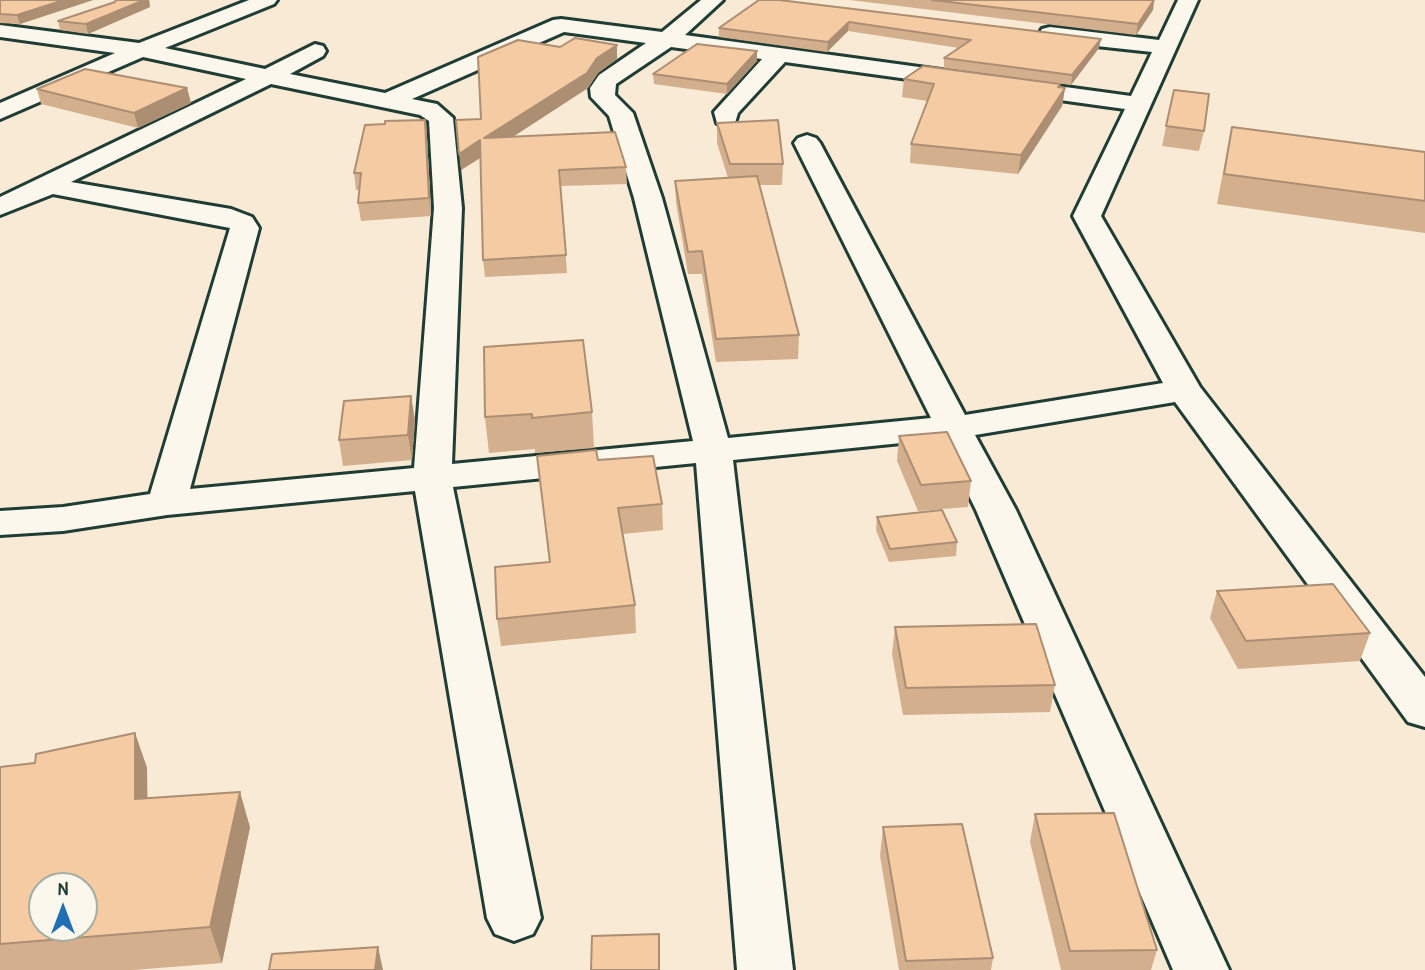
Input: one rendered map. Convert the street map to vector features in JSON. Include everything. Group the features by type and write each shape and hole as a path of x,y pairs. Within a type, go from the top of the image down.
{"street":[{"path":"0,112 141,50 267,0"},
{"path":"713,0 607,80 602,88 603,97 621,113 648,198 713,449 765,970"},
{"path":"1179,2 1166,47 1138,87 1087,216 1184,390 1425,710"},
{"path":"6,36 70,17"},
{"path":"387,101 561,25 678,29 718,23"},
{"path":"678,29 779,55 1138,87"},
{"path":"1029,31 1166,47"},
{"path":"6,36 141,50 428,110 438,113 441,118 448,208 432,477 514,918"},
{"path":"0,207 54,183 58,178 135,138 268,78 314,51"},
{"path":"726,118 726,112 779,55"},
{"path":"807,143 996,510 1201,970"},
{"path":"54,183 66,190 231,218 242,223 245,228 167,503"},
{"path":"0,523 62,519 167,503 955,427 1184,390"}],"building":[{"path":"0,0 64,0 17,15 0,14"},
{"path":"144,0 86,24 58,21 115,2"},
{"path":"759,0 779,0 1101,39 1072,75 944,58 971,40 849,22 828,42 719,28"},
{"path":"932,0 1154,0 1138,24"},
{"path":"575,38 617,45 597,58 587,73 484,138 615,132 626,167 559,170 566,255 483,260 480,140 459,154 456,120 481,119 478,57 518,40 560,47"},
{"path":"697,44 757,51 727,84 653,74"},
{"path":"923,66 1060,84 1058,87 1065,88 1021,155 911,144 934,84 904,79"},
{"path":"85,69 187,88 134,113 37,89"},
{"path":"1174,90 1209,94 1204,131 1166,126"},
{"path":"425,120 429,198 358,203 361,173 354,173 365,125 385,124 385,121"},
{"path":"778,120 783,164 730,164 717,123"},
{"path":"1232,127 1425,152 1425,201 1224,174"},
{"path":"757,176 799,335 716,339 702,251 688,252 675,181"},
{"path":"583,340 592,412 532,418 532,414 485,417 484,347"},
{"path":"411,396 408,435 339,440 344,401"},
{"path":"947,432 971,481 921,485 899,436"},
{"path":"596,450 598,460 653,456 662,504 618,508 635,605 497,619 495,567 550,562 537,456"},
{"path":"942,510 957,542 890,549 877,517"},
{"path":"1333,584 1370,633 1246,641 1217,591"},
{"path":"1036,624 1055,685 906,688 895,627"},
{"path":"135,733 135,799 240,792 210,927 98,936 98,872 28,872 28,942 0,944 0,767 35,763 36,754"},
{"path":"1114,813 1157,950 1070,951 1035,814"},
{"path":"962,824 993,958 906,961 883,827"},
{"path":"659,934 659,970 591,970 592,936"},
{"path":"378,947 375,970 269,970 272,954"}]}
